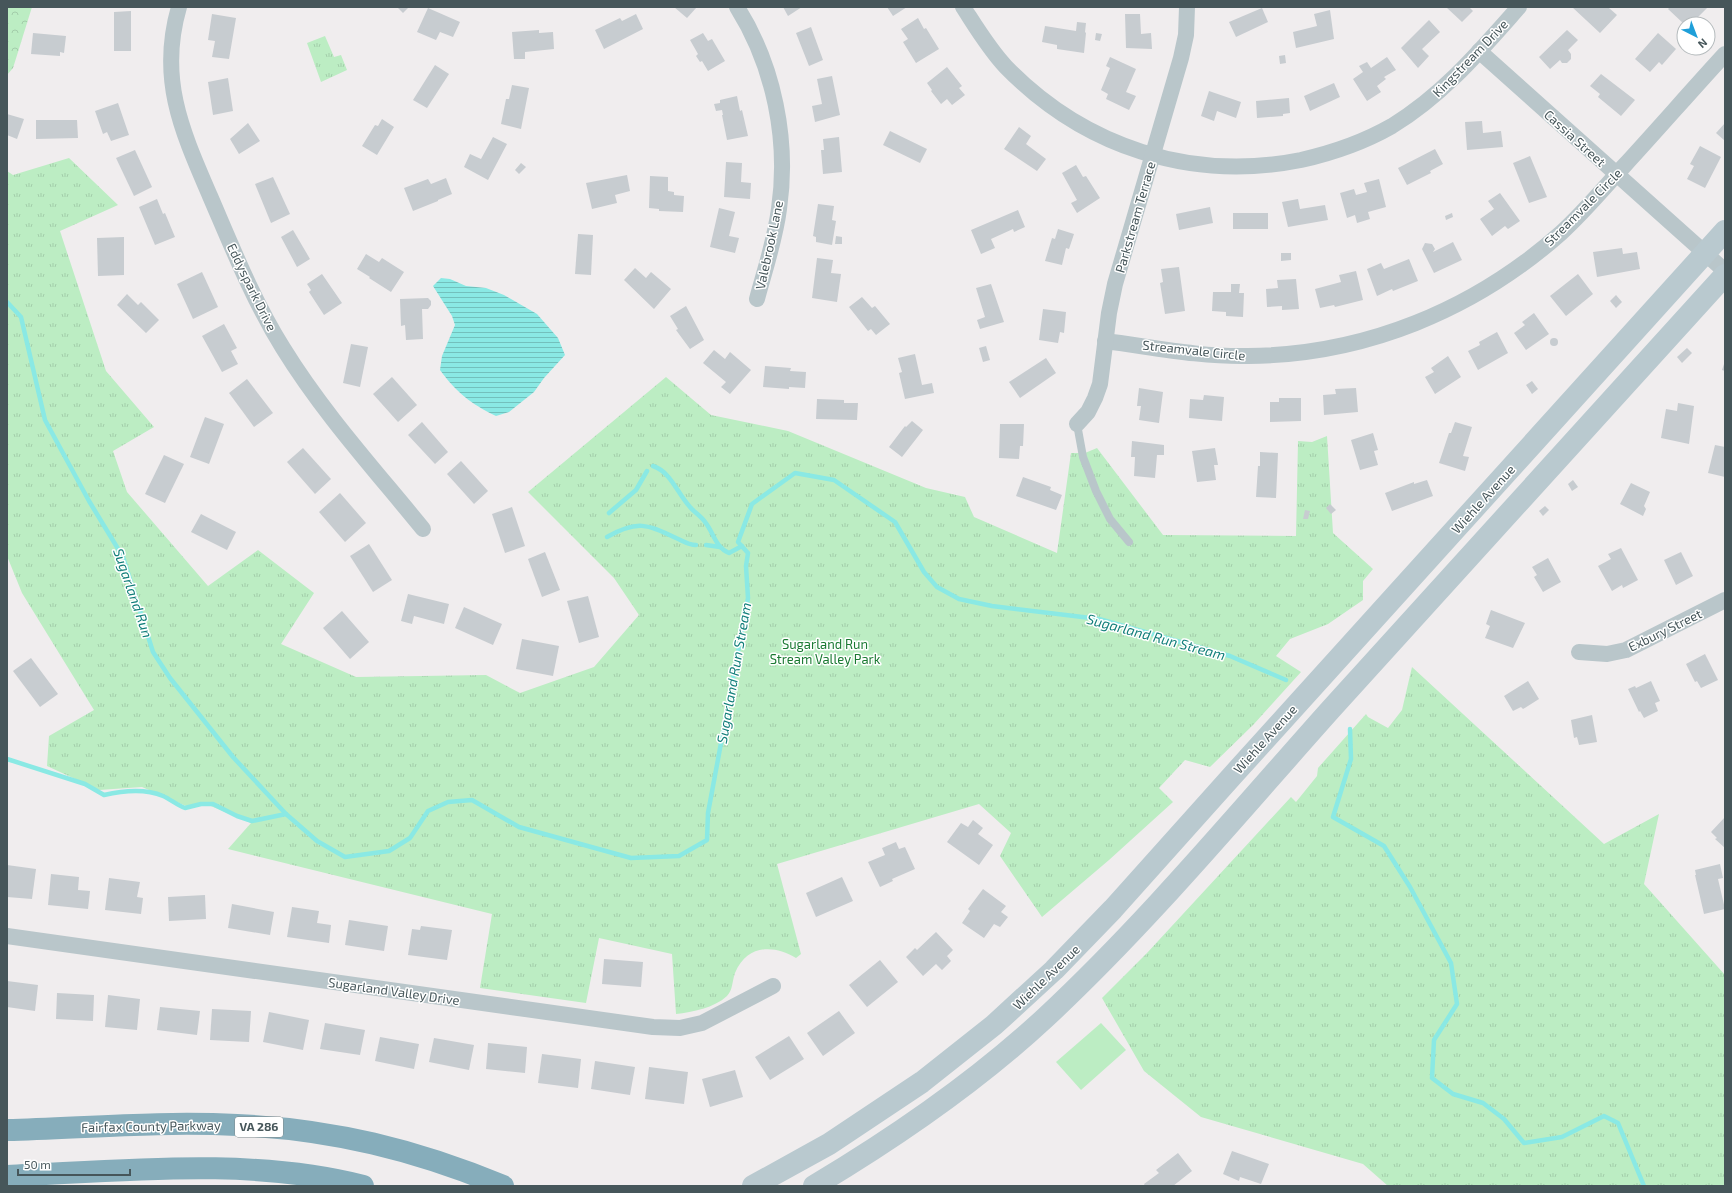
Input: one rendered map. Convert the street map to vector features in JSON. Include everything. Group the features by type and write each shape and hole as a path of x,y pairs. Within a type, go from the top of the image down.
{"highway":[{"name":"Fairfax County Parkway","path":"7,1130 178,1124 236,1125 292,1129 360,1140 417,1154 462,1169 503,1186"},
{"path":"7,1176 170,1169 222,1169 305,1175 363,1186"}],"main road":[{"name":"Wiehle Avenue","path":"753,1186 829,1144 928,1077 994,1025 1087,937 1725,232"},
{"path":"814,1186 916,1122 1000,1057 1043,1020 1089,976 1140,922 1725,275"}],"street":[{"name":"Eddyspark Drive","path":"179,7 172,44 171,74 174,100 181,126 252,292 282,347 323,407 423,529"},
{"name":"Valebrook Lane","path":"737,7 759,50 770,83 777,113 781,144 782,178 779,210 773,240 757,298"},
{"name":"Kingstream Drive","path":"962,7 986,44 1005,66 1034,94 1060,113 1093,133 1122,146 1152,156 1214,167 1249,167 1284,163 1317,156 1352,145 1391,126 1422,106 1449,83 1519,7"},
{"name":"Parkstream Terrace","path":"1077,424 1088,412 1100,384 1115,284 1181,58 1186,35 1188,7"},
{"name":"Cassia Street","path":"1479,52 1725,271"},
{"name":"Streamvale Circle","path":"1106,341 1218,355 1247,356 1311,352 1380,336 1423,321 1462,303 1498,281 1535,255 1563,231 1725,54"},
{"name":"Exbury Street","path":"1579,652 1607,654 1626,650 1725,600"},
{"name":"Sugarland Valley Drive","path":"7,936 653,1027 680,1028 702,1023 773,986"}],"lane":[{"path":"1077,424 1083,457 1096,491 1110,519 1129,542"}],"green space":[{"path":"7,7 32,7 13,68 7,75"},
{"path":"325,36 334,57 341,55 347,70 321,82 307,43"},
{"name":"Sugarland Run Stream Valley Park","path":"69,158 118,205 60,231 106,371 154,427 113,451 127,492 208,586 258,550 314,593 281,644 356,677 486,675 520,693 594,667 639,615 614,578 528,492 666,377 711,415 788,431 926,488 965,497 974,517 1057,553 1071,453 1085,453 1097,448 1163,535 1296,536 1298,441 1312,442 1327,436 1333,533 1373,569 1363,581 1363,600 1328,624 1290,639 1276,656 1301,672 1254,724 1210,767 1185,760 1159,788 1173,802 1109,860 1042,917 1000,856 1011,833 979,804 777,864 801,954 796,958 778,950 770,949 754,952 746,957 740,964 735,973 729,994 716,1004 696,1011 676,1014 672,954 599,938 586,1003 480,988 492,914 228,849 251,823 206,804 186,806 142,787 99,790 47,766 49,736 94,710 22,593 7,556 7,171 13,175"},
{"path":"1412,667 1604,844 1659,814 1644,884 1725,975 1725,1186 1388,1186 1363,1164 1201,1117 1144,1071 1102,998 1147,953 1291,797 1296,802 1317,776 1318,768 1366,714 1368,717 1388,728 1402,710"},
{"path":"1101,1023 1126,1050 1081,1090 1056,1062"}],"water":[{"path":"441,278 450,279 466,286 486,288 504,295 537,314 558,338 565,355 544,378 534,392 509,412 496,416 479,407 458,391 440,370 442,356 455,325 452,316 433,286"}],"building":[{"path":"397,7 409,7 403,13"},
{"path":"674,7 697,7 687,18"},
{"path":"783,7 802,7 788,16"},
{"path":"887,7 907,7 893,16"},
{"path":"1446,7 1469,7 1473,11 1462,22"},
{"path":"1572,7 1610,7 1609,8 1617,15 1600,33"},
{"path":"1670,7 1708,7 1699,16 1676,16 1668,9"},
{"path":"428,8 460,22 453,37 440,32 436,40 417,32"},
{"path":"1262,8 1268,22 1236,37 1229,22"},
{"path":"1330,10 1334,39 1296,48 1293,32 1317,26 1314,14"},
{"path":"131,11 131,51 114,51 114,12"},
{"path":"212,14 236,18 229,59 212,57 215,41 208,40"},
{"path":"636,14 643,29 604,49 595,30 620,18 622,21"},
{"path":"1125,14 1140,14 1141,34 1151,33 1152,49 1126,48"},
{"path":"918,18 924,29 926,28 939,49 916,63 903,42 908,39 901,29"},
{"path":"1429,20 1440,32 1422,49 1429,56 1418,68 1401,48"},
{"path":"1077,22 1086,23 1084,53 1057,49 1057,45 1042,42 1045,26 1076,31"},
{"path":"811,27 823,60 809,66 796,33"},
{"path":"539,30 539,33 553,32 554,49 525,52 525,59 514,59 512,32"},
{"path":"1567,30 1578,40 1568,50 1571,54 1571,59 1567,63 1562,63 1560,60 1550,69 1539,57"},
{"path":"33,33 66,36 64,53 60,52 60,56 31,54"},
{"path":"703,33 708,41 712,39 725,61 708,71 702,61 700,62 696,56 698,54 690,40"},
{"path":"1096,33 1102,34 1100,41 1095,40"},
{"path":"1658,33 1676,49 1662,65 1659,62 1650,72 1635,59"},
{"path":"1285,55 1286,63 1280,64 1279,56"},
{"path":"1110,57 1136,69 1126,92 1136,96 1129,110 1106,99 1108,94 1101,90 1110,68 1106,66"},
{"path":"1387,57 1396,70 1384,77 1386,79 1377,86 1381,92 1367,101 1353,79 1363,72 1359,66 1367,62 1371,68"},
{"path":"435,65 449,74 427,108 413,100"},
{"path":"947,67 962,86 959,88 965,95 952,105 947,99 941,104 927,83"},
{"path":"1601,74 1635,100 1621,116 1598,97 1600,94 1590,86"},
{"path":"832,76 840,115 815,122 812,106 822,104 817,79"},
{"path":"228,78 233,111 213,115 208,82"},
{"path":"1334,83 1340,97 1310,111 1304,96"},
{"path":"512,85 529,88 521,129 501,124 506,99 509,99"},
{"path":"1209,91 1241,102 1236,118 1217,111 1214,121 1201,116"},
{"path":"737,96 748,136 727,140 722,110 716,111 714,104 720,103 720,100"},
{"path":"1289,98 1290,113 1283,114 1283,116 1257,118 1256,101"},
{"path":"118,103 129,135 111,141 107,132 103,134 95,111"},
{"path":"7,114 24,119 17,139 7,135"},
{"path":"382,119 394,127 377,155 362,146 375,125 378,126"},
{"path":"36,120 77,120 78,138 36,139"},
{"path":"1482,121 1483,133 1501,131 1503,147 1467,150 1465,122"},
{"path":"248,123 260,141 239,154 230,139"},
{"path":"1725,123 1725,141 1716,133"},
{"path":"1019,127 1031,136 1026,144 1046,159 1037,171 1004,149"},
{"path":"890,131 927,149 920,163 883,145"},
{"path":"493,137 507,144 488,180 464,167 470,154 481,159"},
{"path":"839,137 842,172 823,174 821,150 824,150 823,139"},
{"path":"1700,146 1721,157 1705,188 1687,179 1694,166 1690,164"},
{"path":"1435,149 1443,164 1430,171 1431,173 1407,185 1398,168"},
{"path":"135,150 152,187 134,196 116,158"},
{"path":"1530,156 1547,197 1529,203 1513,163"},
{"path":"726,162 742,163 741,182 751,183 750,199 724,197"},
{"path":"521,163 526,167 519,174 515,170"},
{"path":"1076,165 1083,177 1086,176 1100,198 1077,213 1071,203 1077,200 1062,173"},
{"path":"627,175 630,191 615,195 617,203 592,209 586,183"},
{"path":"650,176 668,177 668,191 674,192 674,195 684,196 683,212 659,211 659,209 649,208"},
{"path":"273,177 290,214 271,223 255,184"},
{"path":"446,178 452,194 413,211 404,188 428,179 431,184"},
{"path":"1379,179 1386,207 1368,212 1370,219 1357,223 1355,215 1347,218 1340,193 1354,189 1356,195 1367,192 1364,183"},
{"path":"1500,193 1520,221 1508,229 1505,226 1492,236 1480,219 1494,209 1488,201"},
{"path":"157,199 163,214 165,213 175,237 155,245 139,207"},
{"path":"1298,199 1300,209 1325,205 1328,220 1288,227 1282,202"},
{"path":"818,204 834,206 832,220 836,221 832,245 816,242 816,237 813,236"},
{"path":"1210,207 1213,223 1179,230 1176,214"},
{"path":"719,208 735,212 729,236 739,238 735,253 710,247"},
{"path":"1018,210 1025,227 1014,232 1013,229 991,239 995,248 981,254 971,230"},
{"path":"1233,213 1268,213 1268,229 1233,229"},
{"path":"1452,213 1453,217 1446,220 1445,216"},
{"path":"1058,229 1074,234 1069,249 1066,248 1062,265 1045,261 1052,238 1055,239"},
{"path":"293,230 310,259 297,267 281,237"},
{"path":"578,234 593,235 591,275 575,274"},
{"path":"836,236 842,237 842,244 835,244"},
{"path":"124,237 124,275 98,276 97,238"},
{"path":"1453,242 1462,260 1434,273 1422,249 1425,243 1432,244 1435,249 1433,252"},
{"path":"1622,248 1623,254 1637,252 1640,269 1597,277 1593,252"},
{"path":"1281,253 1291,253 1291,260 1281,261"},
{"path":"366,254 379,262 382,258 404,272 391,292 357,269"},
{"path":"817,258 833,260 831,273 841,274 837,302 812,298"},
{"path":"1409,259 1418,281 1393,291 1392,289 1377,296 1367,269 1381,263 1384,269"},
{"path":"1179,267 1185,311 1165,314 1160,283 1163,282 1161,269"},
{"path":"635,268 646,278 651,272 671,289 654,309 624,280"},
{"path":"1356,271 1363,300 1335,307 1334,305 1320,308 1315,289 1341,282 1339,275"},
{"path":"202,272 218,307 193,319 177,284"},
{"path":"322,274 342,303 324,315 309,292 311,290 307,284"},
{"path":"1578,274 1593,294 1566,316 1550,296"},
{"path":"1296,279 1299,309 1282,310 1282,306 1267,307 1266,289 1278,288 1277,280"},
{"path":"991,284 1004,322 980,329 977,320 985,317 976,288"},
{"path":"1231,284 1240,284 1239,293 1244,293 1243,317 1226,316 1226,312 1212,311 1213,292 1231,292"},
{"path":"127,294 138,305 141,302 159,320 146,333 117,305"},
{"path":"1616,295 1622,302 1616,308 1610,301"},
{"path":"862,297 872,308 875,306 890,324 876,335 871,329 868,331 849,307"},
{"path":"428,298 431,301 431,305 428,309 422,309 423,339 406,340 405,325 401,326 400,299"},
{"path":"686,306 704,340 690,349 676,330 678,329 670,316"},
{"path":"1043,309 1066,312 1064,333 1060,332 1058,343 1039,340"},
{"path":"1534,313 1549,334 1526,350 1514,333 1525,325 1522,322"},
{"path":"224,324 237,348 231,351 238,364 222,372 202,336"},
{"path":"1497,332 1508,353 1478,370 1468,351 1480,345 1479,342"},
{"path":"1554,338 1557,339 1557,345 1554,346 1551,345 1550,342 1551,339"},
{"path":"351,344 368,347 360,387 343,383"},
{"path":"986,346 990,360 983,362 979,348"},
{"path":"1687,348 1692,353 1682,363 1677,357"},
{"path":"714,350 725,359 730,352 751,370 730,394 721,387 726,382 703,363"},
{"path":"915,354 922,385 932,383 934,393 905,399 899,373 902,372 898,358"},
{"path":"1448,356 1461,377 1435,394 1425,377 1434,372 1431,368"},
{"path":"1046,358 1056,373 1020,398 1009,382"},
{"path":"1725,361 1725,371 1722,370"},
{"path":"765,366 791,368 790,371 806,372 805,388 789,387 789,389 763,387"},
{"path":"392,377 417,405 398,422 373,394"},
{"path":"247,379 273,413 254,427 229,393"},
{"path":"1532,381 1538,389 1532,394 1526,385"},
{"path":"1139,388 1163,392 1159,423 1139,420 1141,406 1137,406"},
{"path":"1356,388 1358,412 1324,415 1323,395 1336,394 1335,389"},
{"path":"1204,395 1224,397 1222,421 1189,418 1190,399 1203,400"},
{"path":"1279,398 1301,398 1301,421 1270,422 1270,402 1279,402"},
{"path":"817,399 844,400 844,403 858,403 857,420 816,419"},
{"path":"1678,403 1694,406 1689,444 1661,438 1666,409 1677,411"},
{"path":"205,417 224,424 209,464 190,457"},
{"path":"912,421 923,430 902,457 889,447 905,426 906,427"},
{"path":"422,422 448,452 435,464 408,435"},
{"path":"1455,422 1472,427 1463,456 1469,457 1465,471 1439,463 1449,433 1451,433"},
{"path":"1000,424 1024,424 1023,446 1020,446 1019,459 999,458"},
{"path":"1373,433 1378,450 1374,451 1378,465 1360,470 1351,440"},
{"path":"1132,441 1164,445 1164,455 1157,455 1155,478 1134,476 1135,457 1131,457"},
{"path":"1715,445 1725,447 1725,477 1708,473"},
{"path":"303,448 331,479 315,494 287,462"},
{"path":"1215,448 1218,465 1214,465 1216,480 1197,482 1192,451"},
{"path":"1260,452 1278,453 1276,498 1256,497 1258,466 1260,466"},
{"path":"164,455 184,464 165,503 145,494"},
{"path":"461,461 488,491 474,504 447,474"},
{"path":"1023,477 1051,487 1050,490 1062,495 1056,510 1016,496"},
{"path":"1427,480 1433,496 1392,511 1385,493 1414,482 1414,484"},
{"path":"1573,480 1578,487 1572,491 1568,484"},
{"path":"1631,483 1650,492 1644,506 1646,509 1643,516 1620,504"},
{"path":"340,493 366,523 345,542 319,512"},
{"path":"1330,504 1336,510 1331,514 1326,508"},
{"path":"1545,506 1549,510 1543,516 1539,511"},
{"path":"512,507 525,546 505,553 492,514"},
{"path":"1305,510 1310,511 1308,519 1303,519"},
{"path":"201,514 236,532 227,550 191,532"},
{"path":"369,544 392,580 373,592 350,556"},
{"path":"1621,548 1638,580 1623,588 1622,585 1612,591 1598,566 1611,559 1608,554"},
{"path":"545,552 560,590 542,597 528,559"},
{"path":"1681,552 1693,576 1676,585 1664,560"},
{"path":"1548,558 1561,582 1543,592 1534,577 1537,575 1532,567"},
{"path":"408,594 449,604 444,624 414,616 412,624 401,621"},
{"path":"588,596 599,637 579,643 567,601"},
{"path":"464,607 502,624 493,645 455,628"},
{"path":"1491,610 1525,623 1513,648 1485,638 1490,626 1486,624"},
{"path":"342,611 369,642 350,659 323,628"},
{"path":"522,639 559,646 553,676 516,669"},
{"path":"1705,654 1718,680 1701,688 1697,681 1695,682 1686,664"},
{"path":"31,658 58,694 40,707 13,671"},
{"path":"1528,681 1539,699 1523,709 1521,707 1513,711 1504,696"},
{"path":"1651,681 1660,701 1655,703 1658,711 1644,718 1640,711 1639,712 1628,689 1635,686 1636,688"},
{"path":"1592,715 1597,742 1579,745 1577,737 1574,738 1571,720"},
{"path":"1725,817 1725,848 1715,839 1717,838 1711,832"},
{"path":"973,820 983,828 978,834 993,845 979,865 947,842 961,823 968,827"},
{"path":"896,842 899,849 905,847 915,869 892,879 893,881 880,887 868,862 885,855 882,848"},
{"path":"1720,864 1723,878 1718,879 1725,909 1704,914 1695,870"},
{"path":"7,865 36,869 32,899 7,897"},
{"path":"51,874 79,877 78,890 90,891 88,909 48,905"},
{"path":"842,877 853,901 816,917 806,893"},
{"path":"109,878 140,882 137,897 143,898 141,914 105,910"},
{"path":"983,889 1006,906 1001,912 1008,917 1000,927 994,924 984,938 962,923 970,911 968,909"},
{"path":"205,895 206,919 169,921 168,897"},
{"path":"232,904 274,912 270,935 228,928"},
{"path":"292,907 319,911 317,923 331,925 329,943 287,937"},
{"path":"349,920 388,926 384,951 345,945"},
{"path":"421,926 452,930 447,960 408,955 412,929 420,930"},
{"path":"936,932 953,950 947,956 951,961 942,970 936,964 923,976 906,957 915,948 917,950"},
{"path":"604,959 643,962 641,987 602,984"},
{"path":"880,960 898,982 867,1007 849,985"},
{"path":"7,981 38,985 35,1011 7,1007"},
{"path":"57,993 94,995 93,1021 56,1019"},
{"path":"108,995 140,999 137,1030 105,1027"},
{"path":"160,1007 200,1011 197,1035 157,1030"},
{"path":"212,1009 251,1011 249,1042 210,1040"},
{"path":"839,1011 855,1033 823,1056 807,1033"},
{"path":"269,1012 309,1020 303,1050 263,1042"},
{"path":"325,1023 365,1030 360,1055 320,1049"},
{"path":"789,1036 804,1059 770,1080 755,1057"},
{"path":"380,1037 419,1044 414,1069 375,1061"},
{"path":"434,1038 474,1045 469,1070 429,1062"},
{"path":"488,1043 527,1047 525,1073 486,1069"},
{"path":"542,1054 581,1059 578,1088 538,1083"},
{"path":"595,1061 635,1067 630,1095 591,1089"},
{"path":"649,1067 688,1072 684,1104 645,1099"},
{"path":"735,1070 743,1097 710,1107 702,1079"},
{"path":"1232,1151 1269,1164 1261,1184 1240,1177 1239,1181 1223,1174"},
{"path":"1178,1153 1192,1171 1173,1186 1145,1186 1144,1184 1159,1173 1156,1170"}],"waterway":[{"name":"Sugarland Run Stream","path":"7,302 21,317 45,420 89,501 123,557 153,652 170,678 233,757 286,814 317,841 345,857 389,851 410,838 428,811 448,802 472,800 519,827 631,858 679,856 707,840 708,813 748,598 746,566 748,553 738,542 752,504 795,473 834,480 895,522 924,572 937,587 959,599 992,606 1099,619 1230,656 1286,680"},
{"path":"653,466 665,473 685,501 702,518 724,550 729,553 742,546"},
{"path":"609,513 636,490 647,471"},
{"path":"607,537 626,528 642,526 657,530 688,544 696,545"},
{"path":"706,545 720,547"},
{"name":"Sugarland Run Stream","path":"1350,729 1351,759 1333,817 1384,846 1410,887 1451,963 1457,1004 1434,1040 1432,1078 1453,1094 1483,1103 1504,1119 1524,1143 1562,1137 1604,1116 1618,1123 1644,1186"},
{"path":"7,759 85,784 104,795 126,791 156,793 185,808 201,804 213,804 237,816 252,821 286,814"}],"water label":[{"name":"Sugarland Run","path":"133,593"}]}
